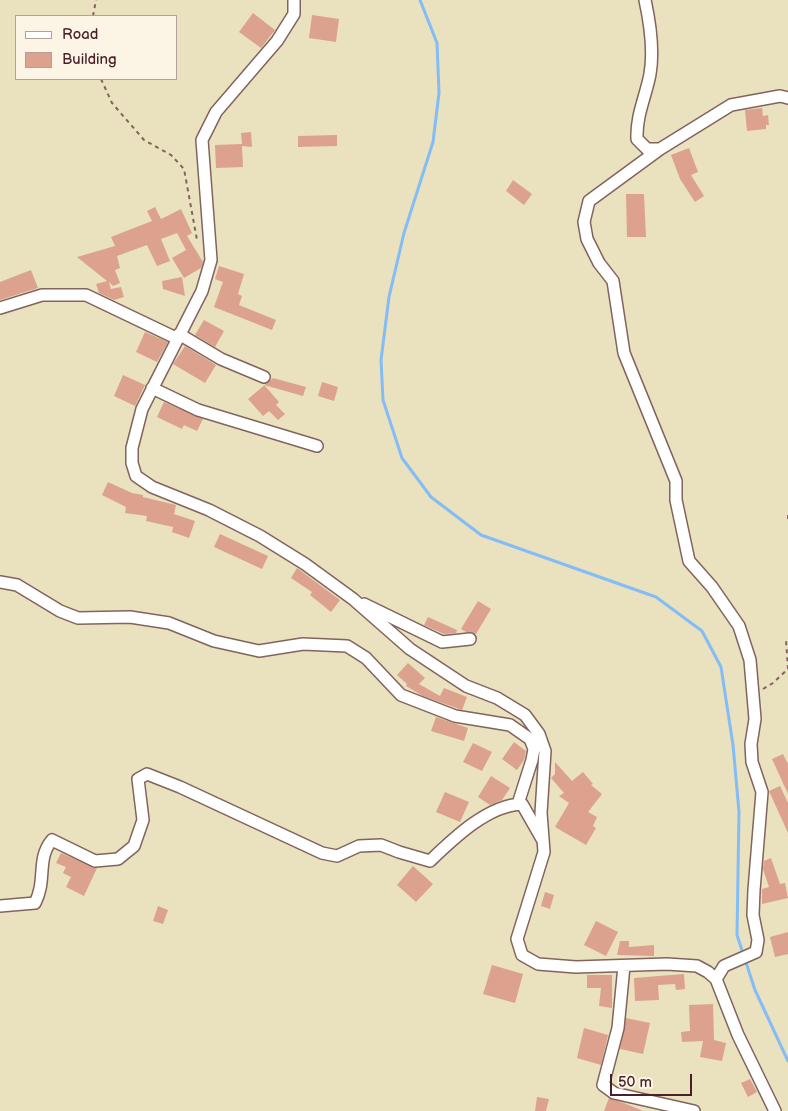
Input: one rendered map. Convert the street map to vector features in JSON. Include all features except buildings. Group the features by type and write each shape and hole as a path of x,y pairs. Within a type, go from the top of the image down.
{"street":[{"path":"294,0 294,14 277,41 216,112 202,140 211,260 202,291 142,409 132,448 132,463 136,476 152,486 210,510 260,536 305,564 353,599 410,649 466,686 497,698 525,715 539,734 545,751 542,813 544,852 517,938 522,955 538,964 576,967 667,964 697,966 716,979 738,1036 775,1111"},
{"path":"646,0 650,20 650,73 636,123 637,138 647,149 660,149"},
{"path":"716,979 724,966 756,952 758,940 753,915 762,792 752,762 754,694 750,660 739,626 712,587 689,561 676,500 676,481 624,354 613,281 599,262 587,239 584,222 589,201 660,149 731,105 780,96 788,98"},
{"path":"0,308 42,295 86,295 178,336 221,359 264,377"},
{"path":"152,388 198,410 317,446"},
{"path":"0,582 17,585 60,611 78,618 130,617 169,624 214,641 259,651 303,644 347,646 366,658 401,695 455,716 510,725 530,739 534,749 532,760 518,804"},
{"path":"353,599 442,642 470,638"},
{"path":"0,906 35,903 41,892 44,849 52,840 95,861 118,859 134,846 143,820 138,779 147,774 180,787 322,853 337,856 359,846 381,844 399,852 430,861 467,826 512,804 522,804 543,841"},
{"path":"624,966 618,1028 603,1085 614,1093 694,1111"}],"path":[{"path":"93,15 96,0"},
{"path":"100,80 112,103 144,140 171,155 184,169 199,247 211,260"},
{"path":"788,515 788,520"},
{"path":"754,694 773,683 788,669 786,640 788,639"}],"waterway":[{"path":"420,0 437,43 439,93 433,142 404,233 389,297 381,360 383,400 402,458 431,497 481,535 656,597 702,631 721,667 733,745 739,812 737,935 755,990 788,1061"}]}
